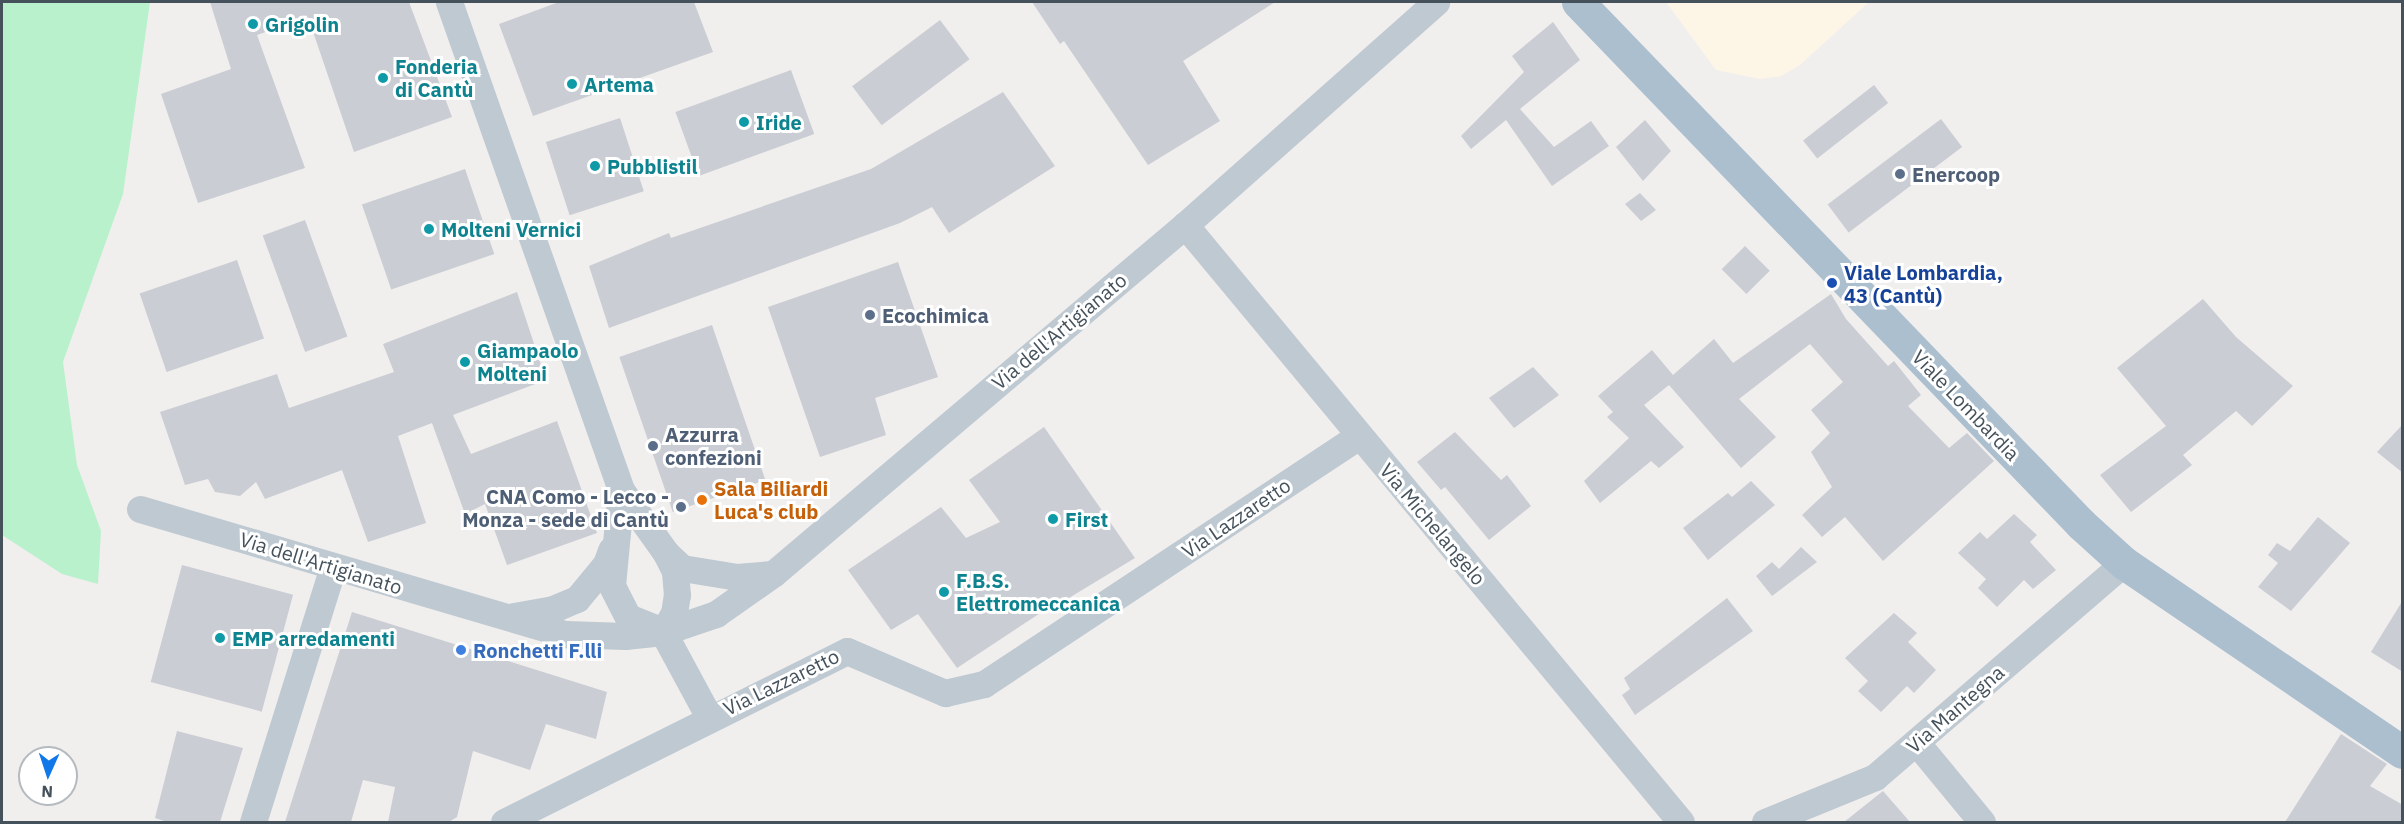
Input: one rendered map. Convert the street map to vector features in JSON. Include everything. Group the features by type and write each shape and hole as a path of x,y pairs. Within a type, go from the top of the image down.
{"main road":[{"name":"Viale Lombardia","path":"1578,2 2081,524 2124,563 2403,753"}],"street":[{"path":"449,2 621,490 666,553 675,572 677,595 674,613 663,632 709,717"},
{"name":"Via dell'Artigianato","path":"141,509 501,618 566,634 625,636 663,632 716,614 773,574 1185,225 1436,2"},
{"name":"Via Michelangelo","path":"1185,225 1682,822"},
{"name":"Via Lazzaretto","path":"504,822 709,717 847,651 945,693 984,684 1359,436"},
{"name":"Via dell'Artigianato","path":"621,490 612,586 618,603 628,617 663,632"},
{"name":"Via dell'Artigianato","path":"501,618 553,609 577,599 606,564 616,534"},
{"path":"666,553 682,568 709,575 773,574"},
{"name":"Via Mantegna","path":"1766,822 1875,777 2124,563"},
{"path":"253,822 333,567"},
{"path":"1916,742 1982,822"}],"shaded area":[{"path":"1666,2 1869,2 1800,65 1781,76 1760,79 1716,70"}],"green space":[{"path":"2,2 150,2 123,194 63,362 77,465 101,531 98,584 62,574 2,535"}],"building":[{"path":"210,2 409,2 452,117 354,152 308,17 257,35 305,168 198,203 161,94 231,69"},
{"name":"Artema","path":"559,2 694,2 713,52 533,116 499,24"},
{"path":"1032,2 1275,2 1183,61 1220,121 1148,165 1064,41 1060,44"},
{"path":"940,20 969,59 882,125 852,86"},
{"path":"1553,22 1580,60 1520,109 1554,147 1591,121 1609,146 1552,186 1506,120 1471,149 1461,136 1524,72 1512,56"},
{"name":"Iride","path":"791,70 814,134 699,176 675,112"},
{"path":"1874,85 1888,103 1817,159 1803,140"},
{"path":"1003,92 1055,166 949,233 932,207 900,223 609,328 589,266 669,233 671,238 871,169"},
{"name":"Pubblistil","path":"620,118 644,191 570,215 546,142"},
{"name":"Enercoop","path":"1941,119 1962,147 1849,232 1828,204"},
{"path":"1645,120 1671,151 1643,181 1616,147"},
{"name":"Molteni Vernici","path":"465,169 494,254 391,290 362,204"},
{"path":"1640,193 1656,210 1641,221 1625,204"},
{"path":"305,220 347,337 305,352 263,235"},
{"path":"1745,246 1770,271 1746,294 1722,269"},
{"path":"237,260 264,338 167,372 140,294"},
{"path":"898,262 938,377 875,398 886,435 820,457 768,307"},
{"path":"517,292 546,380 453,415 471,454 557,421 597,533 507,565 485,504 465,514 432,423 398,436 426,523 368,542 342,470 265,499 256,482 240,496 215,492 208,479 185,485 160,412 277,374 289,408 394,372 383,344"},
{"path":"1831,294 1846,319 1888,366 1894,361 1921,395 1908,406 1949,448 1967,433 1994,461 1883,561 1845,517 1822,537 1802,515 1832,487 1811,452 1830,433 1811,410 1843,382 1810,344 1739,399 1776,437 1741,468 1669,385 1644,405 1684,447 1659,468 1651,461 1600,503 1584,481 1629,438 1607,417 1613,412 1598,396 1652,350 1673,375 1714,339 1733,363"},
{"path":"2203,299 2236,337 2293,386 2252,426 2236,411 2183,455 2192,465 2131,512 2100,475 2166,426 2117,368"},
{"path":"712,325 765,480 673,512 619,357"},
{"path":"1533,367 1559,395 1514,428 1489,398"},
{"path":"2403,424 2403,473 2377,452"},
{"path":"1044,427 1135,558 1059,604 1057,602 957,668 918,614 891,630 848,570 941,507 966,538 1000,522 969,480"},
{"path":"1455,432 1501,480 1507,475 1531,506 1489,540 1445,487 1441,490 1417,462"},
{"path":"1751,481 1775,505 1708,560 1683,528 1728,493 1732,497"},
{"path":"2014,514 2037,535 2030,542 2056,570 2033,589 2024,580 1997,607 1978,588 1986,579 1958,553 1980,532 1987,539"},
{"path":"2318,517 2350,543 2291,611 2258,587 2278,563 2268,555 2277,543 2290,551"},
{"path":"1801,547 1817,562 1772,596 1756,576 1772,562 1779,569"},
{"name":"EMP arredamenti","path":"182,565 293,595 262,712 151,682"},
{"path":"1727,598 1753,631 1635,715 1622,695 1630,689 1624,678"},
{"path":"2403,600 2403,672 2371,652"},
{"path":"352,612 607,692 596,739 546,724 530,770 473,751 457,817 449,822 388,822 395,787 363,780 351,822 285,822"},
{"path":"1894,613 1917,633 1908,642 1936,670 1914,693 1907,686 1881,712 1858,691 1868,681 1845,658"},
{"path":"177,731 243,748 220,822 167,822 155,818"},
{"path":"2341,734 2387,764 2370,786 2403,805 2403,822 2285,822"},
{"path":"1883,791 1910,822 1844,822"}],"place":[{"name":"Grigolin","path":"253,24"},
{"name":"Fonderia di Cantù","path":"383,78"},
{"name":"Artema","path":"572,84"},
{"name":"Iride","path":"744,122"},
{"name":"Pubblistil","path":"595,166"},
{"name":"Enercoop","path":"1900,174"},
{"name":"Molteni Vernici","path":"429,229"},
{"name":"Viale Lombardia, 43 (Cantù)","path":"1832,283"},
{"name":"Ecochimica","path":"870,315"},
{"name":"Giampaolo Molteni","path":"465,362"},
{"name":"Azzurra confezioni","path":"653,446"},
{"name":"Sala Biliardi Luca's club","path":"702,500"},
{"name":"CNA Como - Lecco - Monza - sede di Cantù","path":"681,507"},
{"name":"First","path":"1053,519"},
{"name":"F.B.S. Elettromeccanica","path":"944,592"},
{"name":"EMP arredamenti","path":"220,638"},
{"name":"Ronchetti F.lli","path":"461,650"}]}
